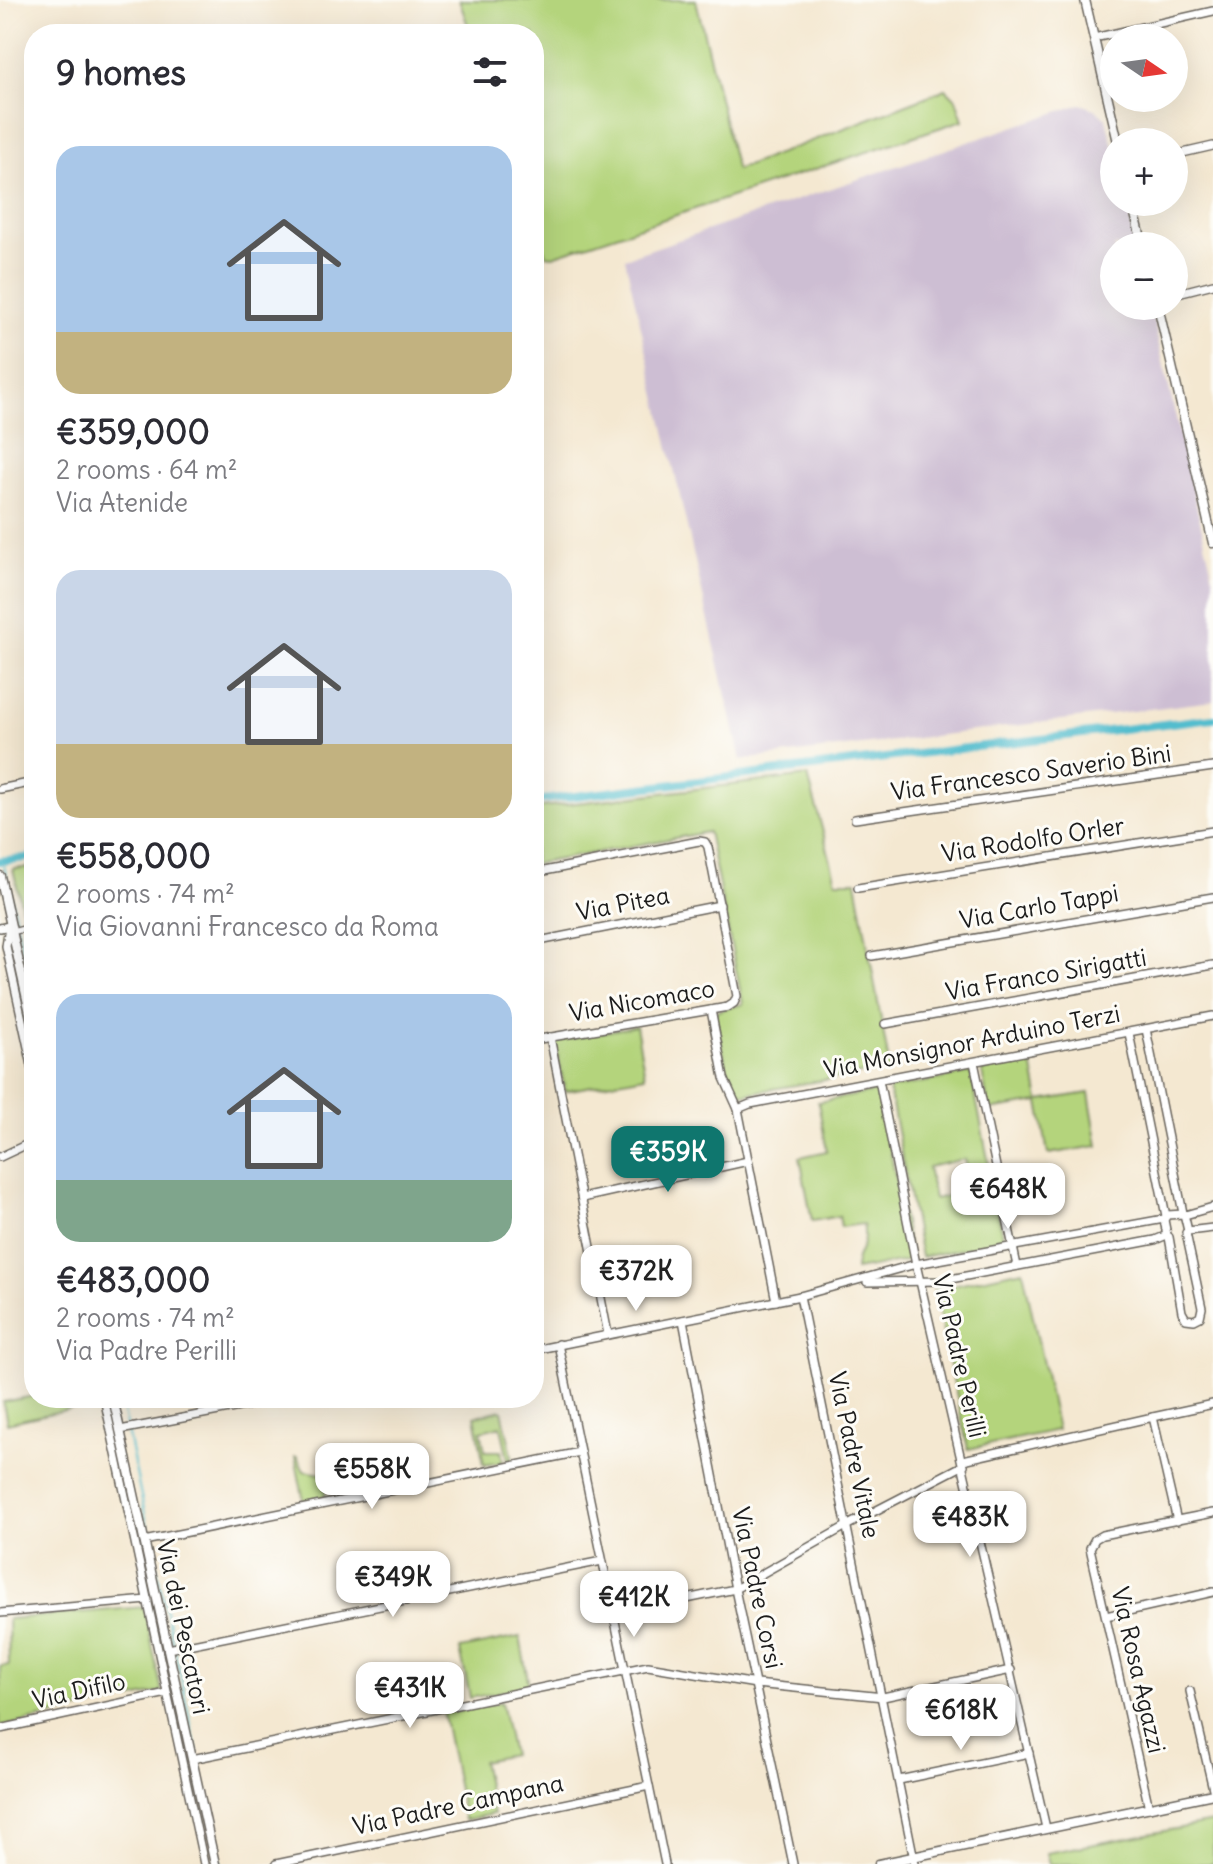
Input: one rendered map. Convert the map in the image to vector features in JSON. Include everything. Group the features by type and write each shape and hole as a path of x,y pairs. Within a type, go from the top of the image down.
{"street":[{"path":"1085,0 1115,128"},
{"path":"1094,38 1213,11"},
{"path":"1188,152 1213,146"},
{"path":"1188,290 1213,284"},
{"path":"1161,320 1213,543"},
{"name":"Via Francesco Saverio Bini","path":"855,819 1213,767"},
{"path":"0,789 24,784"},
{"name":"Via Rodolfo Orler","path":"858,888 1213,831"},
{"name":"Via Nicomaco","path":"544,871 705,842 737,996 730,1006 544,1038"},
{"path":"1,880 24,990"},
{"name":"Via Carlo Tappi","path":"872,956 1213,897"},
{"name":"Via Pitea","path":"544,940 720,905"},
{"path":"9,929 6,946 24,1029"},
{"name":"Via Franco Sirigatti","path":"885,1024 1213,965"},
{"path":"711,1010 724,1078 738,1109 776,1301"},
{"name":"Via Monsignor Arduino Terzi","path":"738,1109 750,1104 1213,1016"},
{"path":"1129,1033 1170,1236 1182,1314 1186,1319 1194,1320 1200,1317 1202,1308 1146,1029"},
{"path":"550,1037 608,1334"},
{"path":"974,1062 1017,1266"},
{"name":"Via Padre Perilli","path":"879,1080 916,1264 1046,1828"},
{"path":"0,1157 24,1146"},
{"path":"582,1198 748,1161"},
{"path":"544,1348 800,1296 916,1264 1213,1207"},
{"path":"857,1282 921,1282 1213,1228"},
{"name":"Via Padre Vitale","path":"800,1296 915,1860"},
{"name":"Via Padre Corsi","path":"683,1320 793,1864"},
{"path":"558,1344 665,1864"},
{"path":"613,1614 735,1589 964,1462 1213,1404"},
{"name":"Via dei Pescatori","path":"106,1408 204,1864"},
{"name":"Via dei Pescatori","path":"117,1408 125,1429 151,1540 215,1864"},
{"path":"125,1429 235,1408"},
{"path":"1153,1417 1177,1521 1213,1513"},
{"path":"151,1540 580,1452"},
{"name":"Via Rosa Agazzi","path":"1149,1808 1090,1555 1093,1542 1102,1535 1177,1521"},
{"path":"173,1648 602,1561"},
{"path":"1106,1616 1213,1592"},
{"path":"0,1613 148,1600"},
{"path":"196,1758 645,1666 756,1684 883,1697 1011,1670"},
{"path":"879,1864 915,1860 935,1852 1213,1792 1190,1691"},
{"name":"Via Difilo","path":"0,1729 167,1693"},
{"path":"899,1780 1029,1753"},
{"name":"Via Padre Campana","path":"276,1864 649,1786"},
{"path":"935,1852 937,1864"}],"shaded area":[{"path":"1081,104 1095,109 1106,119 1108,128 1100,128 1100,216 1129,216 1133,232 1100,232 1100,320 1153,320 1213,577 1213,701 741,760 625,258"}],"green space":[{"path":"459,0 696,0 736,170 946,89 956,99 963,120 553,256 546,255 544,24 467,24"},
{"path":"808,776 836,881 856,881 890,1069 743,1094 730,1082 715,1016 716,1011 743,1004 708,832 544,862 544,807"},
{"path":"24,868 24,917 13,869"},
{"path":"636,1026 645,1076 565,1091 555,1041"},
{"path":"1032,1062 1039,1101 1089,1093 1098,1146 1048,1154 1039,1102 989,1110 982,1071"},
{"path":"971,1073 1004,1241 921,1257 889,1089","holes":["965,1159 972,1191 934,1199 928,1167"]},
{"path":"879,1091 911,1260 855,1270 863,1245 863,1224 841,1227 839,1216 812,1221 800,1157 827,1151 818,1102"},
{"path":"1023,1270 1057,1430 968,1449 934,1289"},
{"path":"24,1398 24,1408 74,1408 7,1423 3,1402"},
{"path":"502,1410 513,1460 508,1460 501,1426 481,1431 485,1451 501,1451 503,1462 484,1465 475,1416"},
{"path":"295,1457 304,1471 322,1474 326,1496 304,1502"},
{"path":"144,1607 162,1692 0,1727 0,1666 9,1665 8,1619"},
{"path":"520,1637 529,1686 470,1698 460,1649"},
{"path":"501,1702 512,1755 482,1761 493,1814 464,1820 443,1714"},
{"path":"1213,1822 1213,1864 1049,1864 1046,1853"}],"waterway":[{"path":"544,800 1213,718"},
{"path":"0,861 24,858"},
{"path":"3,861 24,957"},
{"path":"122,1408 126,1425"},
{"path":"127,1431 173,1644"},
{"path":"175,1650 197,1753"},
{"path":"198,1760 221,1864"}]}
